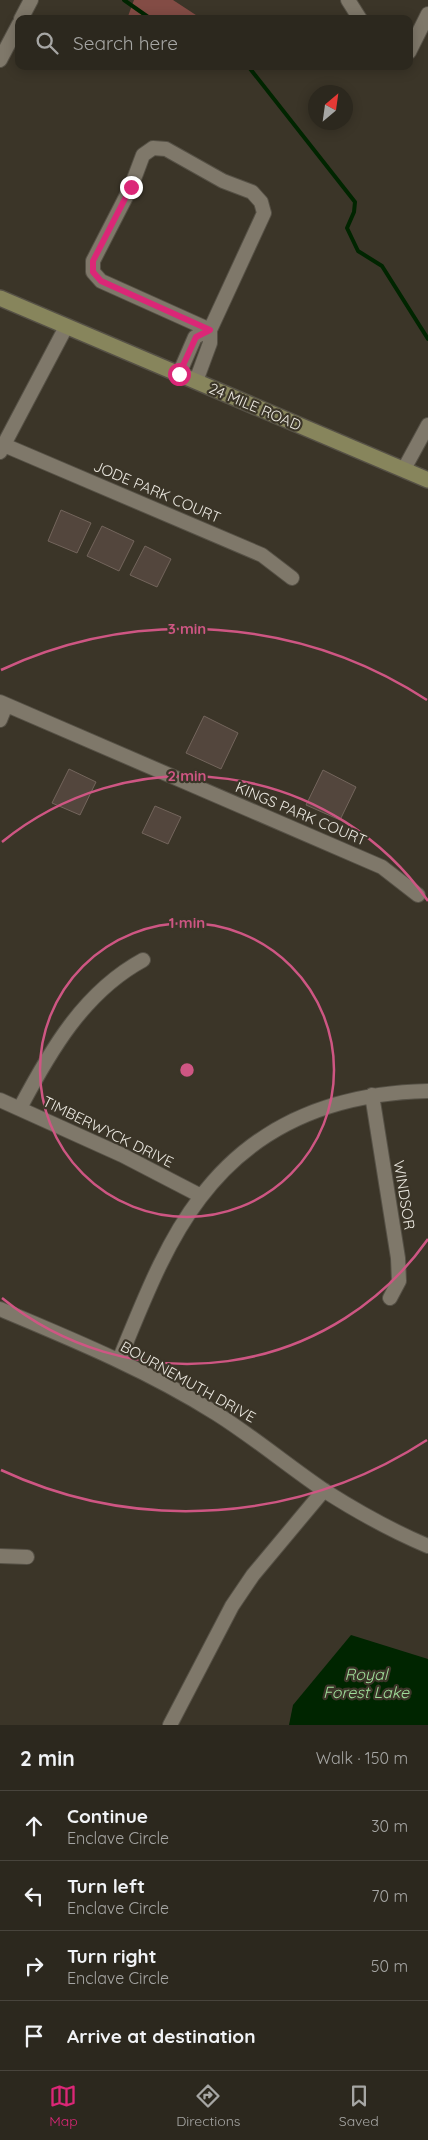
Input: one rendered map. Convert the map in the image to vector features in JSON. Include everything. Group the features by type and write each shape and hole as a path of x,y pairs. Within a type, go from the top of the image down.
{"street":[{"path":"23,15 31,0"},
{"path":"348,0 357,15"},
{"path":"413,44 428,14"},
{"path":"0,60 15,32"},
{"path":"196,381 210,343 210,330 264,213 261,202 252,192 223,181 166,149 153,148 143,155 131,187 93,261 93,272 101,281 210,330"},
{"name":"24 MILE ROAD","path":"0,298 428,479"},
{"path":"2,449 66,327"},
{"path":"179,374 196,337 210,330"},
{"path":"404,469 428,425"},
{"name":"JODE PARK COURT","path":"2,449 262,555 292,578"},
{"path":"0,720 3,704"},
{"name":"KINGS PARK COURT","path":"3,704 382,867 418,895"},
{"path":"20,1108 51,1051 75,1018 114,979 143,960"},
{"path":"119,1360 158,1271 201,1196 234,1162 260,1140 285,1124 335,1103 372,1095 428,1092"},
{"name":"WINDSOR","path":"372,1095 398,1258 399,1281 390,1298"},
{"name":"TIMBERWYCK DRIVE","path":"0,1100 122,1155 201,1196"},
{"name":"BOURNEMUTH DRIVE","path":"0,1309 119,1360 216,1413 324,1490 367,1516 428,1546"},
{"path":"170,1725 232,1606 248,1583 324,1490"},
{"path":"0,1556 27,1556"}],"shaded area":[{"path":"134,0 173,0 196,15 128,15"}],"water":[{"name":"Royal Forest Lake","path":"351,1635 428,1659 428,1725 289,1725 293,1705"}],"building":[{"path":"61,510 91,523 77,553 48,541"},
{"path":"102,526 134,541 119,571 87,556"},
{"path":"145,546 171,559 157,587 130,575"},
{"path":"204,716 238,733 221,769 186,753"},
{"path":"69,769 96,782 80,815 52,803"},
{"path":"323,770 356,787 340,820 306,805"},
{"path":"155,806 181,817 168,844 142,833"}],"waterway":[{"path":"124,0 145,15"},
{"path":"251,70 355,202 354,212 347,228 358,251 382,266 428,339"}],"route":[{"path":"131,187 93,261 93,272 101,281 210,330 196,337 179,374"}]}
